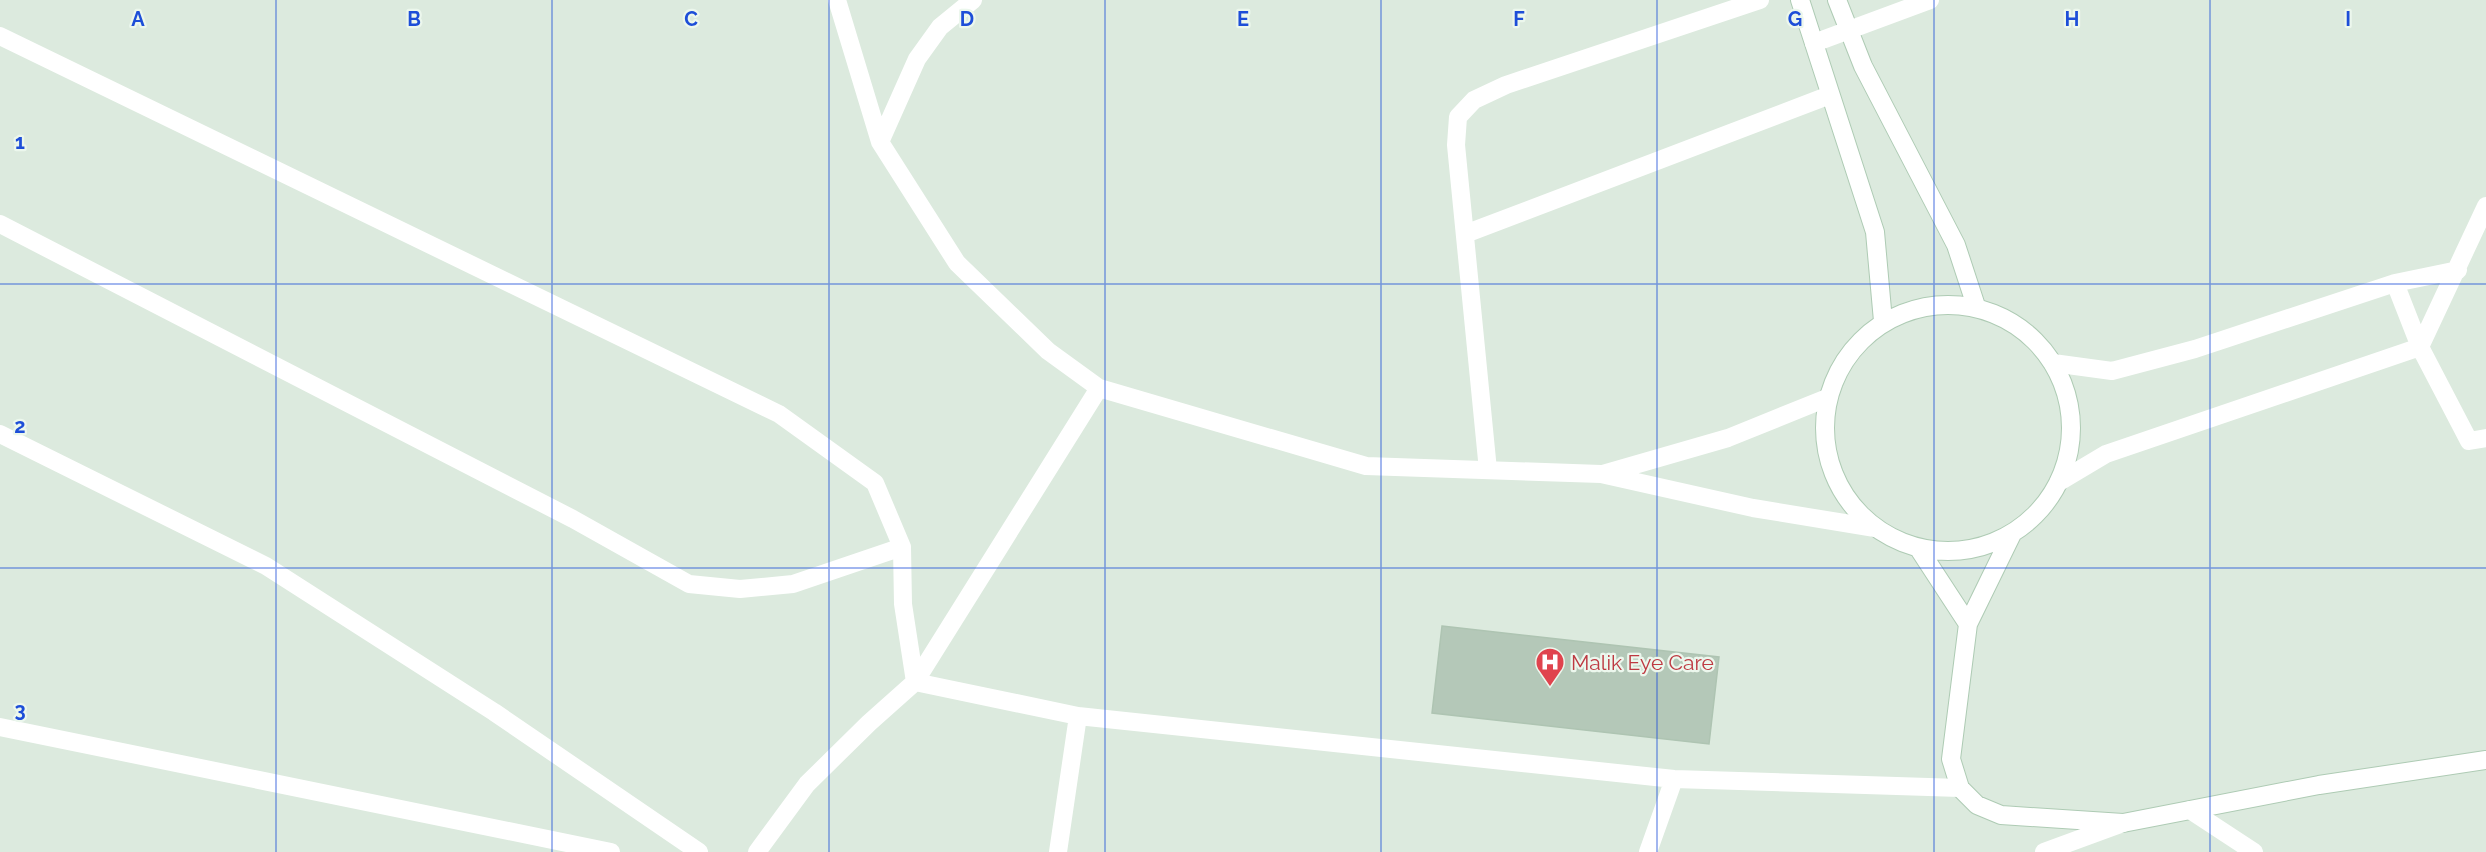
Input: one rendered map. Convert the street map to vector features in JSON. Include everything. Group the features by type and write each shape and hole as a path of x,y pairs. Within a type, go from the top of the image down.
{"street":[{"path":"837,0 880,142 957,263 1048,351 1100,388 1366,466 1601,474 1753,508 1875,528 1918,549 1967,550 2013,534"},
{"path":"880,142 917,59 940,27 973,0"},
{"path":"1488,470 1456,146 1458,117 1474,100 1506,85 1760,0"},
{"path":"1800,0 1875,232 1883,321"},
{"path":"1837,0 1879,98 1956,245 1976,306"},
{"path":"1814,43 1930,0"},
{"path":"0,36 779,414 875,483 902,547 903,603 915,682"},
{"path":"1465,234 1830,95"},
{"path":"2059,482 2106,454 2420,347 2486,206"},
{"path":"0,224 573,519 689,584 740,589 793,584 902,547"},
{"path":"2053,363 2112,371 2195,350 2395,283 2458,270"},
{"path":"2395,283 2420,347 2469,441 2486,438"},
{"path":"1875,528 1842,492 1825,446 1827,398 1848,354 1883,321 1929,305 1976,306 2020,327 2053,363 2069,401 2071,443 2059,482 2039,511 2013,534 1968,624 1951,759 1960,788 1977,805 2001,815 2123,823"},
{"path":"756,852 807,784 915,682 1100,388"},
{"path":"1601,474 1728,438 1827,398"},
{"path":"0,434 266,566 494,712 699,852"},
{"path":"1918,549 1968,624"},
{"path":"915,682 1078,716 1674,779 1960,788"},
{"path":"1058,852 1078,716"},
{"path":"0,727 611,852"},
{"path":"2044,852 2123,823 2319,785 2486,760"},
{"path":"1648,852 1674,779"},
{"path":"2190,810 2254,852"}],"building":[{"path":"1442,626 1719,657 1709,744 1432,713"}],"place":[{"name":"Malik Eye Care","path":"1550,688"}]}
